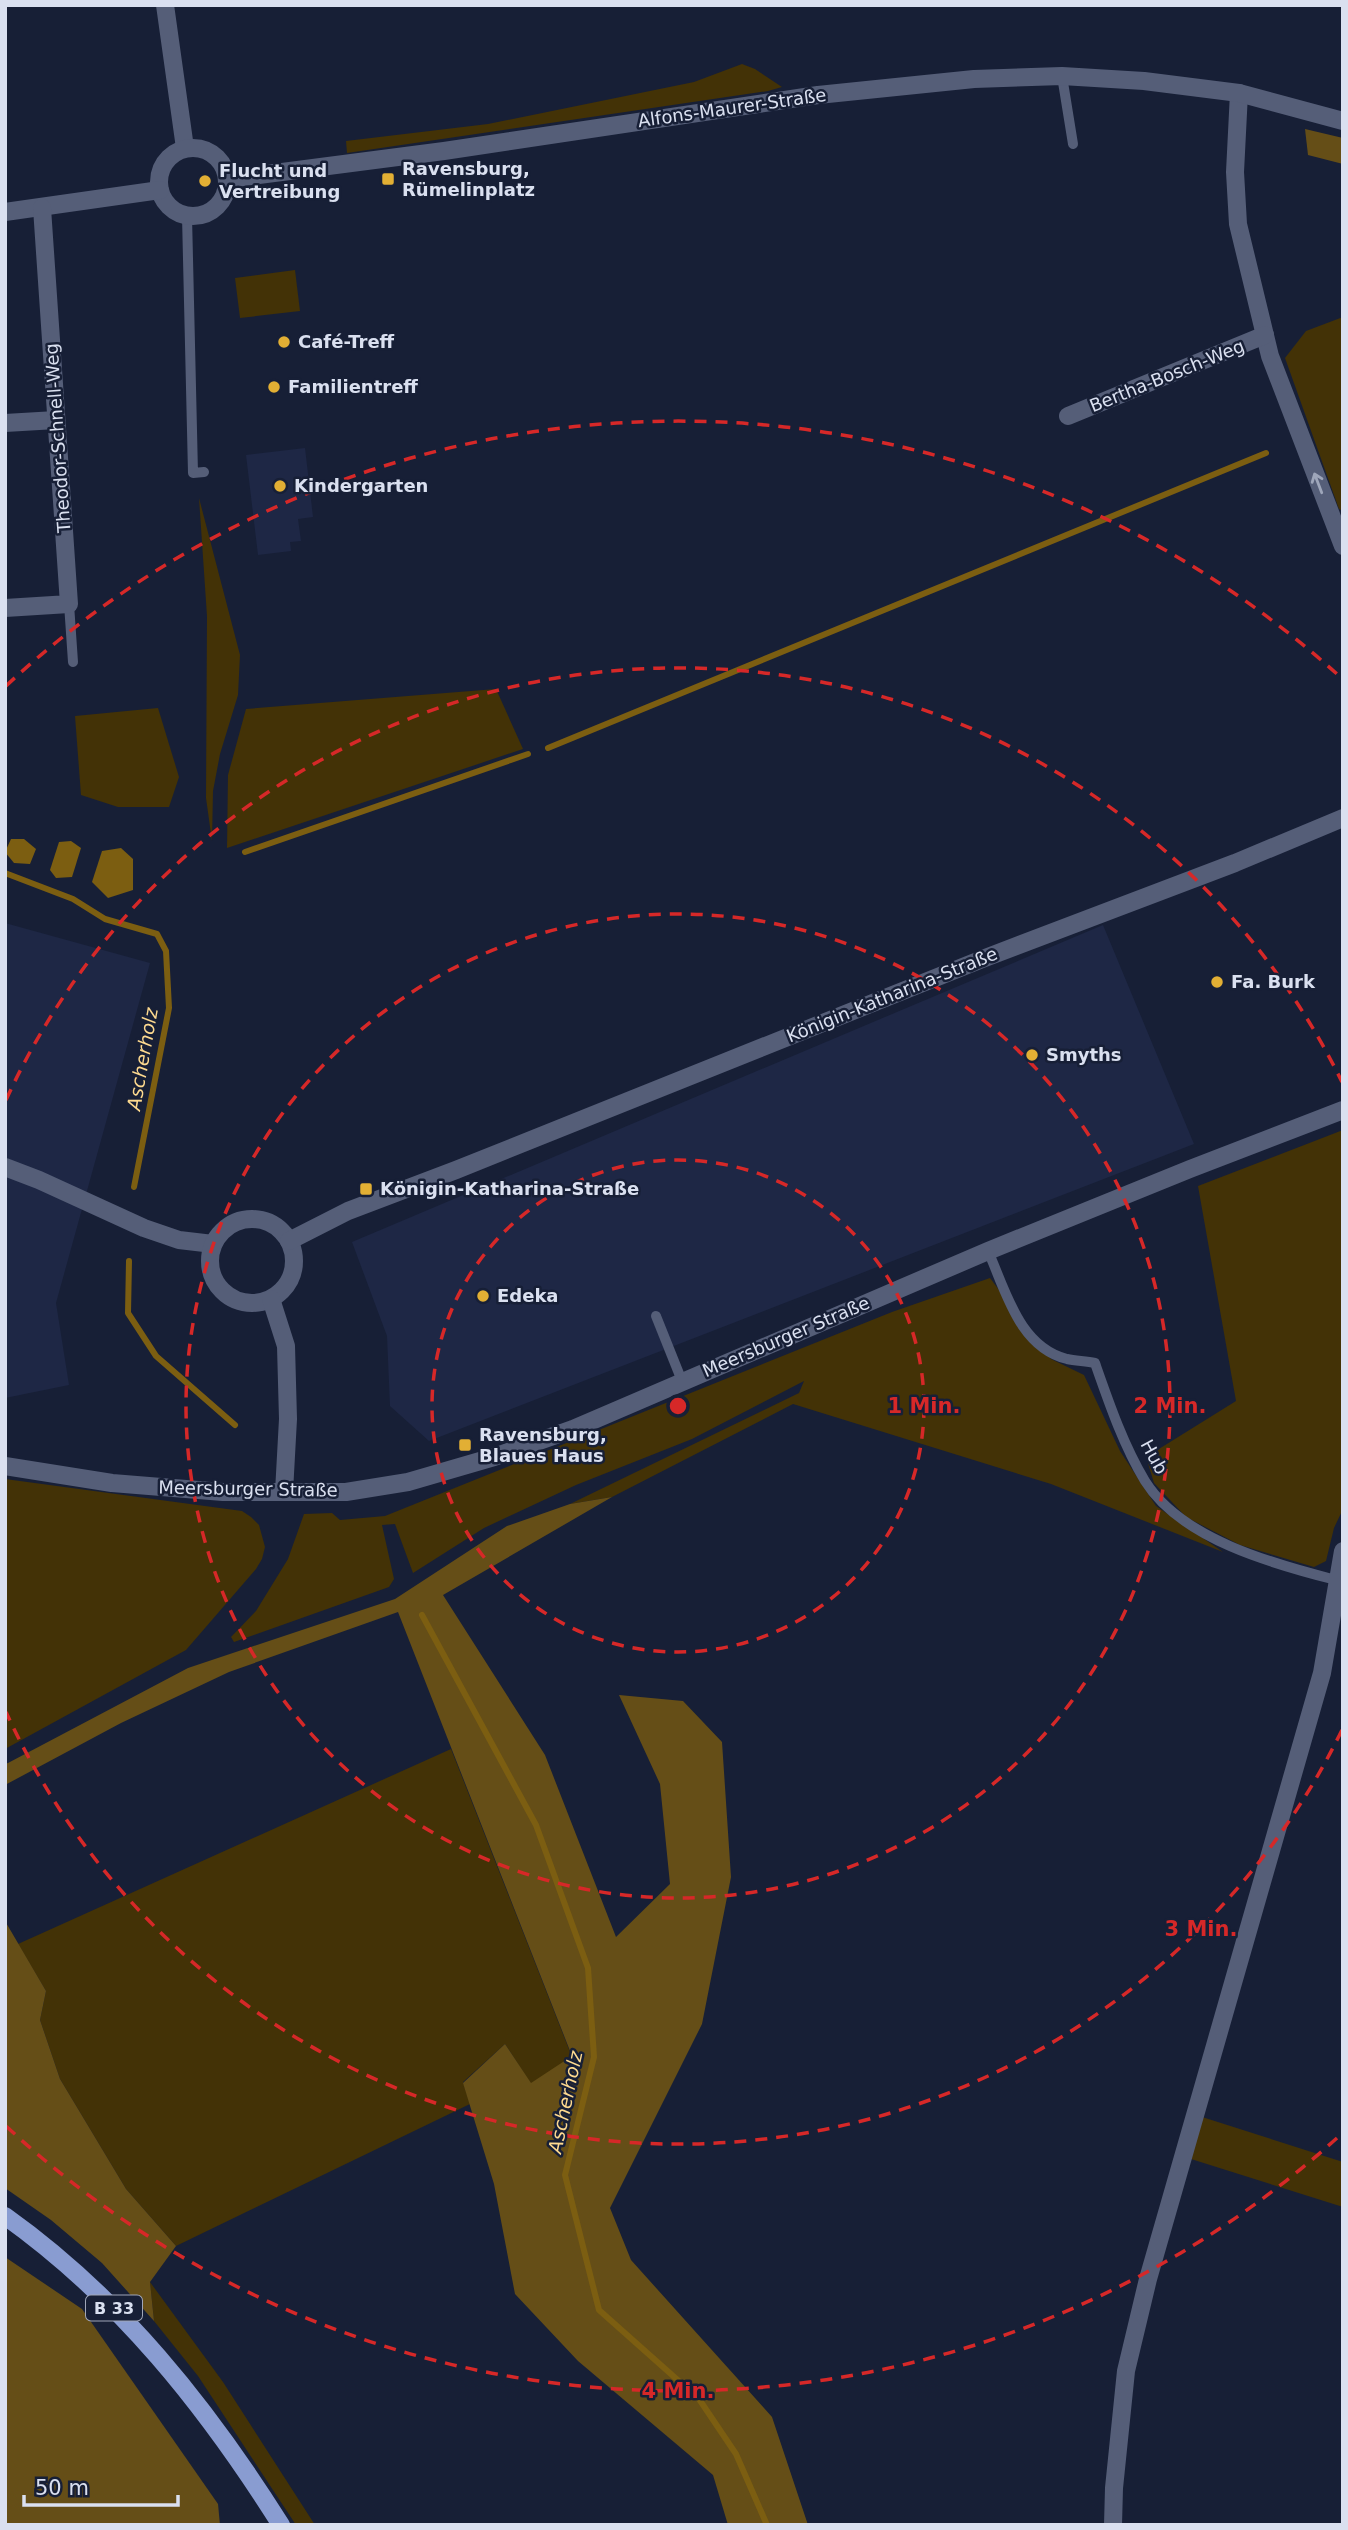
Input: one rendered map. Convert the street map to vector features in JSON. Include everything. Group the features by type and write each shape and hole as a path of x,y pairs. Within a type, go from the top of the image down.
{"main road":[{"name":"B 33","path":"5,2216 73,2269 107,2300 151,2347 207,2416 281,2525"}],"street":[{"path":"165,5 185,148"},
{"name":"Alfons-Maurer-Straße","path":"228,179 458,149 818,95 974,79 1062,76 1144,81 1239,93 1343,121"},
{"path":"1239,93 1234,172 1238,225 1270,356 1343,547"},
{"path":"185,148 196,148 216,155 226,170 228,179 227,189 217,207 198,216 187,216 171,208 164,200 159,181 164,164 185,148"},
{"path":"5,212 160,190"},
{"name":"Theodor-Schnell-Weg","path":"42,208 69,604"},
{"name":"Bertha-Bosch-Weg","path":"1068,416 1265,335"},
{"path":"5,423 56,419"},
{"path":"5,608 69,604"},
{"name":"Königin-Katharina-Straße","path":"289,1241 348,1211 985,958 1235,863 1343,818"},
{"name":"Meersburger Straße","path":"5,1466 162,1489 346,1492 408,1482 494,1457 573,1429 988,1251 1343,1110"},
{"path":"5,1167 144,1228 179,1240 213,1244"},
{"path":"260,1219 283,1231 289,1241 294,1255 294,1269 282,1292 271,1299 258,1303 232,1298 214,1279 210,1266 213,1244 223,1230 234,1223 260,1219"},
{"path":"271,1299 286,1346 288,1419 284,1492"},
{"path":"1113,2525 1114,2488 1126,2371 1144,2292 1322,1673 1343,1551"}],"lane":[{"path":"1062,76 1073,144"},
{"path":"187,216 194,313 193,473 204,472"},
{"path":"69,604 73,663"},
{"name":"Hub","path":"988,1251 1020,1325 1034,1340 1041,1347 1066,1359 1095,1363 1116,1423 1146,1482 1170,1511 1205,1533 1249,1554 1336,1580"},
{"path":"656,1316 682,1381"}],"shaded area":[{"path":"742,64 755,69 782,87 347,153 346,141 488,124 694,82"},
{"path":"1305,129 1343,138 1343,164 1308,155"},
{"path":"295,270 300,311 240,318 235,278"},
{"path":"1343,317 1343,511 1339,509 1285,358 1306,331"},
{"name":"Kindergarten","path":"305,448 313,517 298,519 301,541 290,542 291,551 258,555 246,455"},
{"path":"199,498 240,655 238,695 220,754 213,791 212,841 206,798 207,616"},
{"path":"496,689 523,749 227,848 228,775 246,709"},
{"path":"158,708 179,777 169,807 118,807 81,795 75,716"},
{"path":"11,839 24,839 36,849 30,864 14,863 5,852"},
{"path":"71,841 81,848 72,877 56,878 50,870 59,842"},
{"path":"121,848 133,859 133,890 108,898 92,882 102,851"},
{"path":"5,923 150,963 56,1303 69,1385 5,1398"},
{"path":"1103,925 1194,1144 429,1441 390,1406 387,1336 352,1242"},
{"path":"1343,1130 1343,1509 1334,1528 1326,1561 1314,1567 1240,1545 1186,1517 1154,1483 1146,1457 1236,1401 1198,1186"},
{"path":"990,1278 1051,1359 1084,1375 1120,1451 1156,1506 1223,1552 1051,1484 793,1404 612,1497 570,1504 799,1393 804,1381 692,1439 576,1485 484,1528 413,1573 395,1524 382,1525 394,1579 389,1587 234,1642 231,1637 256,1611 288,1559 304,1514 332,1513 340,1520 385,1516 892,1312"},
{"path":"5,1479 242,1511 259,1525 265,1547 256,1569 186,1650 5,1749"},
{"path":"612,1497 443,1595 545,1755 616,1937 670,1884 660,1784 619,1695 683,1701 722,1742 731,1877 702,2024 610,2208 631,2260 772,2417 808,2525 728,2525 713,2475 578,2361 515,2294 494,2184 463,2083 505,2044 531,2083 572,2056 398,1612 229,1672 121,1723 5,1785 5,1764 188,1668 395,1599 507,1526 570,1504"},
{"path":"451,1749 572,2057 531,2084 505,2044 463,2082 470,2104 176,2246 126,2189 60,2079 40,2020 46,1991 18,1944"},
{"path":"5,1921 46,1991 40,2020 60,2079 126,2189 176,2246 150,2282 154,2321 102,2263 51,2220 5,2188"},
{"path":"1199,2116 1343,2162 1343,2207 1191,2159"},
{"path":"5,2257 82,2309 218,2504 220,2525 5,2525"},
{"path":"150,2282 223,2382 315,2525 296,2525 198,2376 154,2321"}],"waterway":[{"path":"548,748 1266,453"},
{"path":"245,852 528,754"},
{"name":"Ascherholz","path":"5,873 73,899 105,919 157,934 166,951 169,1008 134,1187"},
{"name":"Ascherholz","path":"129,1261 128,1313 156,1356 235,1425"},
{"name":"Ascherholz","path":"422,1615 536,1825 588,1968 594,2057 565,2175 599,2310 699,2399 736,2454 767,2525"}],"place":[{"name":"Ravensburg, Rümelinplatz","path":"388,179"},
{"name":"Flucht und Vertreibung","path":"205,181"},
{"name":"Café-Treff","path":"284,342"},
{"name":"Familientreff","path":"274,387"},
{"name":"Kindergarten","path":"280,486"},
{"name":"Fa. Burk","path":"1217,982"},
{"name":"Smyths","path":"1032,1055"},
{"name":"Königin-Katharina-Straße","path":"366,1189"},
{"name":"Edeka","path":"483,1296"},
{"name":"Ravensburg, Blaues Haus","path":"465,1445"}]}
